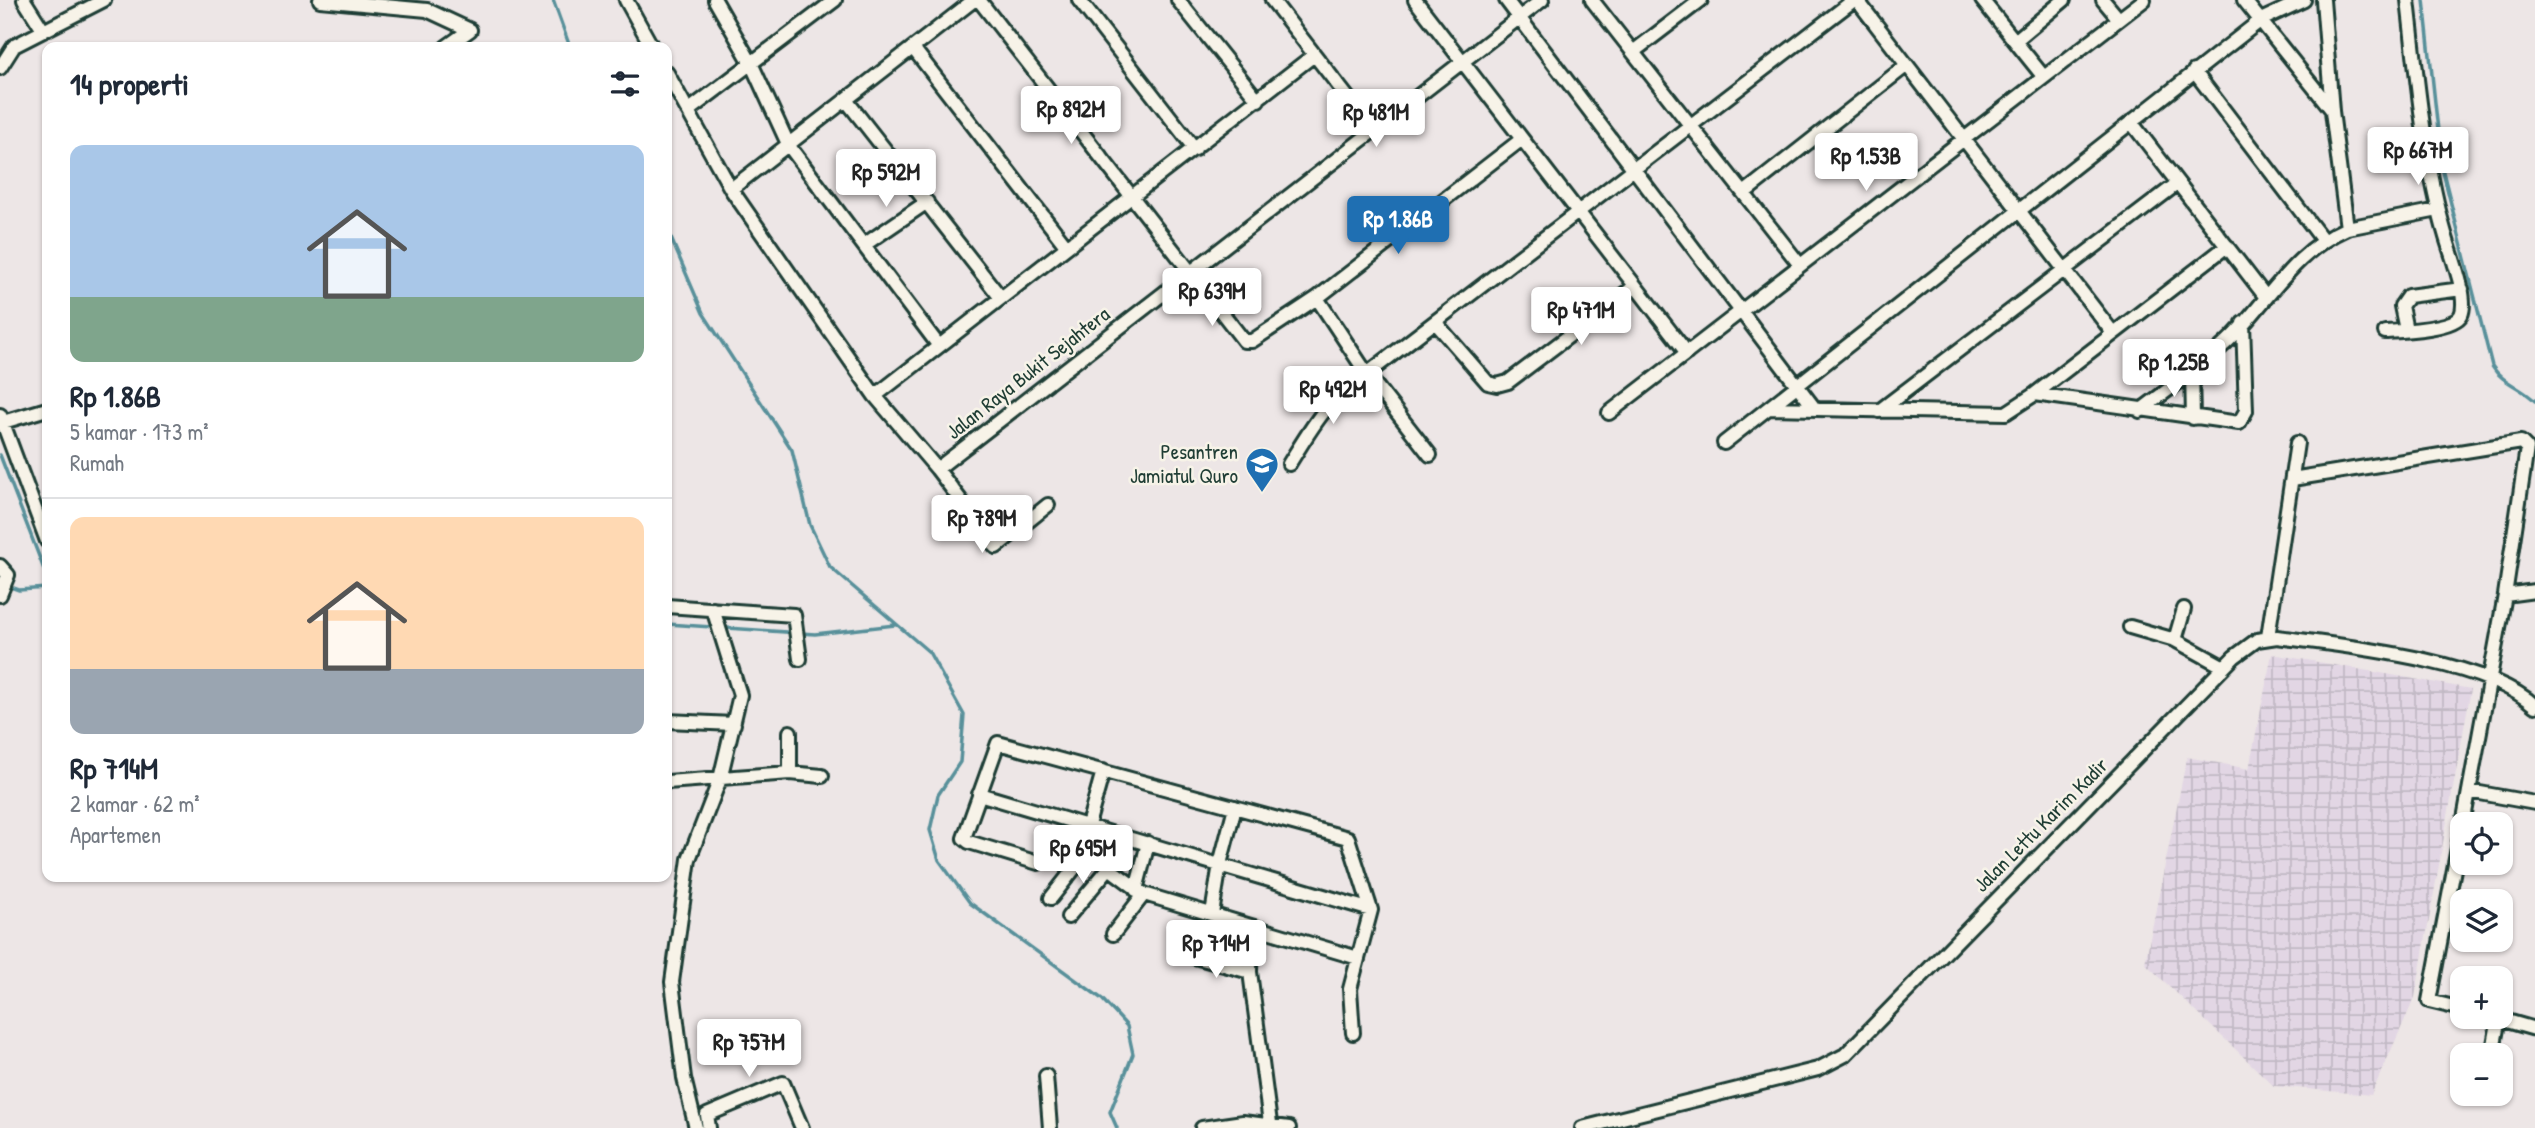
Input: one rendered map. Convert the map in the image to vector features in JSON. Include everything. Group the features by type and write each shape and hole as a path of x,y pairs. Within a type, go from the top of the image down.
{"street":[{"path":"24,0 43,30"},
{"path":"0,68 15,46 104,0"},
{"path":"320,0 427,10 470,30 453,42"},
{"path":"626,0 649,42"},
{"path":"688,111 835,0"},
{"path":"731,189 976,0 1244,341 1252,341 1317,298 1522,139"},
{"path":"1079,0 1195,149"},
{"path":"1178,0 1258,100"},
{"path":"1272,0 1373,130"},
{"path":"1415,0 1687,352"},
{"path":"1506,0 1815,409"},
{"name":"Jalan Raya Bukit Sejahtera","path":"937,469 1542,0"},
{"path":"1592,0 1800,265"},
{"path":"1633,52 1701,0"},
{"path":"1289,464 1332,399 1855,0 2113,333"},
{"path":"1982,0 2043,76"},
{"path":"2015,40 2064,0"},
{"path":"2103,0 2118,19"},
{"path":"1609,413 2144,0"},
{"path":"2244,0 2332,111"},
{"path":"1724,443 2260,20 2304,0"},
{"path":"2323,0 2332,111 2347,228"},
{"path":"2385,332 2448,324 2459,318 2462,309 2462,289 2438,209 2408,0"},
{"path":"717,1 751,63 789,146 939,346"},
{"path":"912,48 1067,247"},
{"path":"875,396 1314,55"},
{"path":"1744,193 1907,65"},
{"path":"2194,71 2322,239"},
{"path":"672,82 731,189 875,396 937,469 996,547 1048,505"},
{"path":"846,100 1001,298"},
{"path":"2131,121 2265,296"},
{"path":"1879,411 2178,183"},
{"path":"864,245 927,202"},
{"path":"2140,411 2192,371 2243,323 2265,296 2322,239 2347,228 2438,209"},
{"path":"1769,408 2001,414 2035,394 2227,246"},
{"path":"1435,322 1488,383 1497,385 1508,382 1635,286"},
{"path":"2406,330 2401,306 2407,296 2462,289"},
{"path":"1317,298 1367,374 1430,455"},
{"path":"2035,394 2235,424 2245,416 2243,323"},
{"path":"2192,371 2193,418"},
{"path":"42,410 1,418 42,528"},
{"path":"2292,479 2521,442 2527,448 2505,595 2465,812"},
{"path":"2297,443 2268,637 2343,646 2490,677 2516,690 2535,706"},
{"path":"0,566 6,571 7,579 0,595"},
{"path":"2505,595 2535,591"},
{"path":"672,607 715,614 794,615 800,659"},
{"path":"2175,640 2184,609"},
{"path":"696,1128 684,1078 671,982 689,859 720,779 740,695 715,614"},
{"path":"2130,627 2175,640 2224,667"},
{"name":"Jalan Lettu Karim Kadir","path":"1581,1128 1818,1069 1845,1055 2224,667 2249,645 2268,637"},
{"path":"672,720 734,724"},
{"path":"790,732 790,773"},
{"path":"1038,863 966,841 964,833 998,743 1349,839 1371,909 1349,998 1353,1033"},
{"path":"1051,898 1084,856 1088,825 1103,771"},
{"path":"672,782 790,773 822,776"},
{"path":"2469,791 2535,803"},
{"path":"979,794 1371,909"},
{"path":"1213,914 1220,863 1235,807"},
{"path":"1113,934 1140,892 1148,843"},
{"path":"1068,917 1108,868 1140,892 1358,958"},
{"path":"2450,1006 2429,1001 2453,875"},
{"path":"1251,926 1250,972 1270,1123"},
{"path":"1191,956 1250,972"},
{"path":"2513,1023 2535,1029"},
{"path":"1046,1076 1049,1128"},
{"path":"709,1128 707,1115 783,1083 802,1128"},
{"path":"1202,1128 1227,1122 1270,1123 1289,1128"}],"shaded area":[{"path":"2272,654 2471,689 2415,997 2371,1095 2274,1086 2145,963 2187,757 2249,769"}],"waterway":[{"path":"553,0 568,42"},
{"path":"2424,0 2442,168 2492,366 2501,377 2535,401"},
{"path":"672,241 703,313 792,450 810,525 830,567 929,652 964,715 960,762 938,795 930,830 939,860 970,903 1102,999 1127,1026 1133,1054 1110,1112 1117,1128"},
{"path":"0,455 42,564"},
{"path":"8,586 19,590 42,588"},
{"path":"672,624 815,634 895,625"}],"place":[{"name":"Pesantren Jamiatul Quro","path":"1262,494"}]}
